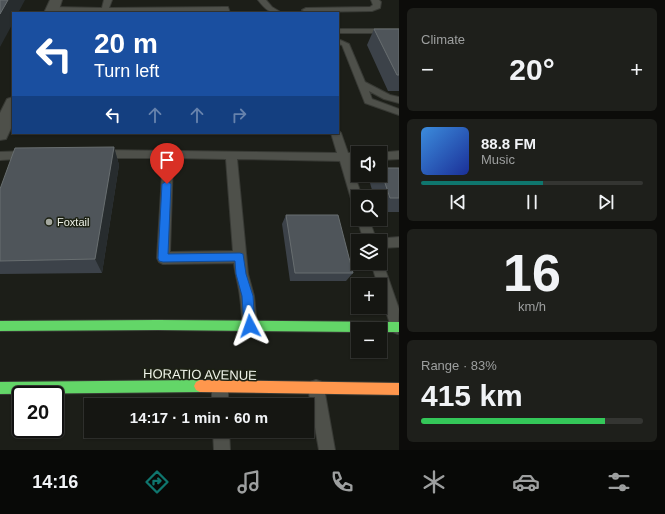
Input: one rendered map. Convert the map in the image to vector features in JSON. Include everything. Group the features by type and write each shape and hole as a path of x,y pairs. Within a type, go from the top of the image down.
{"main road":[{"path":"0,326 398,327"},
{"name":"HORATIO AVENUE","path":"0,388 164,386 399,389"}],"street":[{"path":"0,134 12,105"}],"lane":[{"path":"105,10 108,0"},
{"path":"262,0 269,9 276,12"},
{"path":"304,0 304,11 372,9 377,6 377,2 375,0"},
{"path":"53,7 105,10 225,8 226,12"},
{"path":"339,31 397,35"},
{"path":"397,35 372,34 342,43 368,101 399,112"},
{"path":"361,84 386,97 399,100"},
{"path":"336,134 354,190"},
{"path":"85,154 351,157"},
{"path":"0,156 39,155"},
{"path":"168,155 163,258 240,257"},
{"path":"231,155 241,274 248,296 250,326"},
{"path":"387,156 399,155"},
{"path":"387,243 399,242"},
{"path":"379,270 398,327"},
{"path":"220,387 220,398"},
{"path":"316,388 327,450"},
{"path":"222,438 222,450"}],"building":[{"path":"0,0 8,0 0,14"},
{"path":"374,29 399,29 399,75 397,75"},
{"path":"114,147 95,259 0,261 0,189 15,148"},
{"path":"387,168 399,168 399,198 390,198 385,182 387,182"},
{"path":"286,215 338,215 353,273 295,273"}],"traffic: fast":[{"path":"0,326 158,325 399,327"},
{"path":"0,388 200,386"}],"traffic: slow":[{"path":"200,386 399,389"}],"place":[{"name":"Foxtail","path":"49,222"}],"route":[{"path":"167,184 163,258 240,257 241,274 248,296 250,326"}]}
